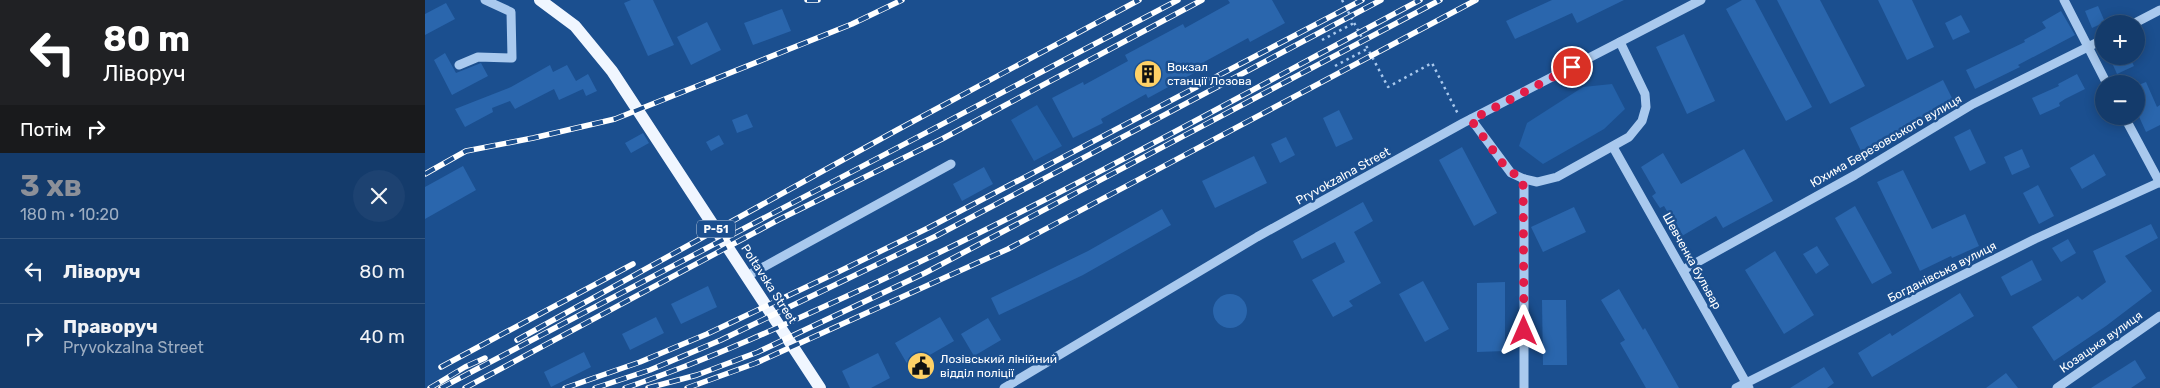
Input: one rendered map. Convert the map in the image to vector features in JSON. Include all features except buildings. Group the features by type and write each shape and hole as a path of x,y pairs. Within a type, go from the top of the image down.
{"main road":[{"name":"Poltavska Street","path":"540,0 575,26 612,71 819,388"}],"street":[{"path":"459,65 478,57 512,58 511,12 485,0"},
{"name":"Pryvokzalna Street","path":"1004,388 1257,237 1467,121 1701,0"},
{"path":"2064,0 2102,75"},
{"path":"2145,18 2160,10"},
{"path":"1467,121 1506,168 1523,180 1537,182 1551,180 1613,147 1629,137 1639,127 1646,108 1643,87 1620,42"},
{"name":"Юхима Березовського вулиця","path":"1683,270 1855,175 1973,104 2095,44"},
{"path":"2130,125 2160,182"},
{"name":"Шевченка бульвар","path":"1613,147 1747,386"},
{"path":"747,276 951,164"},
{"path":"1523,180 1524,388"},
{"name":"Богданівська вулиця","path":"1736,388 1747,386 2035,239 2160,182"},
{"name":"Козацька вулиця","path":"2057,388 2160,316"}],"path":[{"path":"1342,0 1388,87 1432,63 1467,121"},
{"path":"1322,40 1354,23"},
{"path":"1335,66 1367,48"}],"shaded area":[{"path":"1612,84 1625,109 1604,129 1543,164 1519,146 1527,123 1583,87"},
{"path":"1037,105 1062,146 1034,161 1011,120"}],"railway":[{"path":"807,0 818,0"},
{"path":"425,174 466,151 615,119 852,24 902,0"},
{"path":"517,340 897,130 1139,0"},
{"path":"441,388 1178,0"},
{"path":"465,388 778,220 942,139 1202,0"},
{"path":"565,388 640,362 707,334 840,271 928,228 1362,0"},
{"path":"595,388 650,370 721,340 936,236 1381,0"},
{"path":"625,388 749,340 941,252 1079,182 1420,0"},
{"path":"648,388 697,375 758,352 925,273 1440,0"},
{"path":"687,388 756,363 1008,249 1476,0"},
{"path":"441,367 633,264"},
{"path":"430,388 465,367 485,358"}],"place":[{"name":"Вокзал станції Лозова","path":"1148,74"},
{"name":"Лозівський лінійний відділ поліції","path":"921,366"}],"route":[{"path":"1524,331 1523,180 1506,168 1471,120 1572,67"}]}
